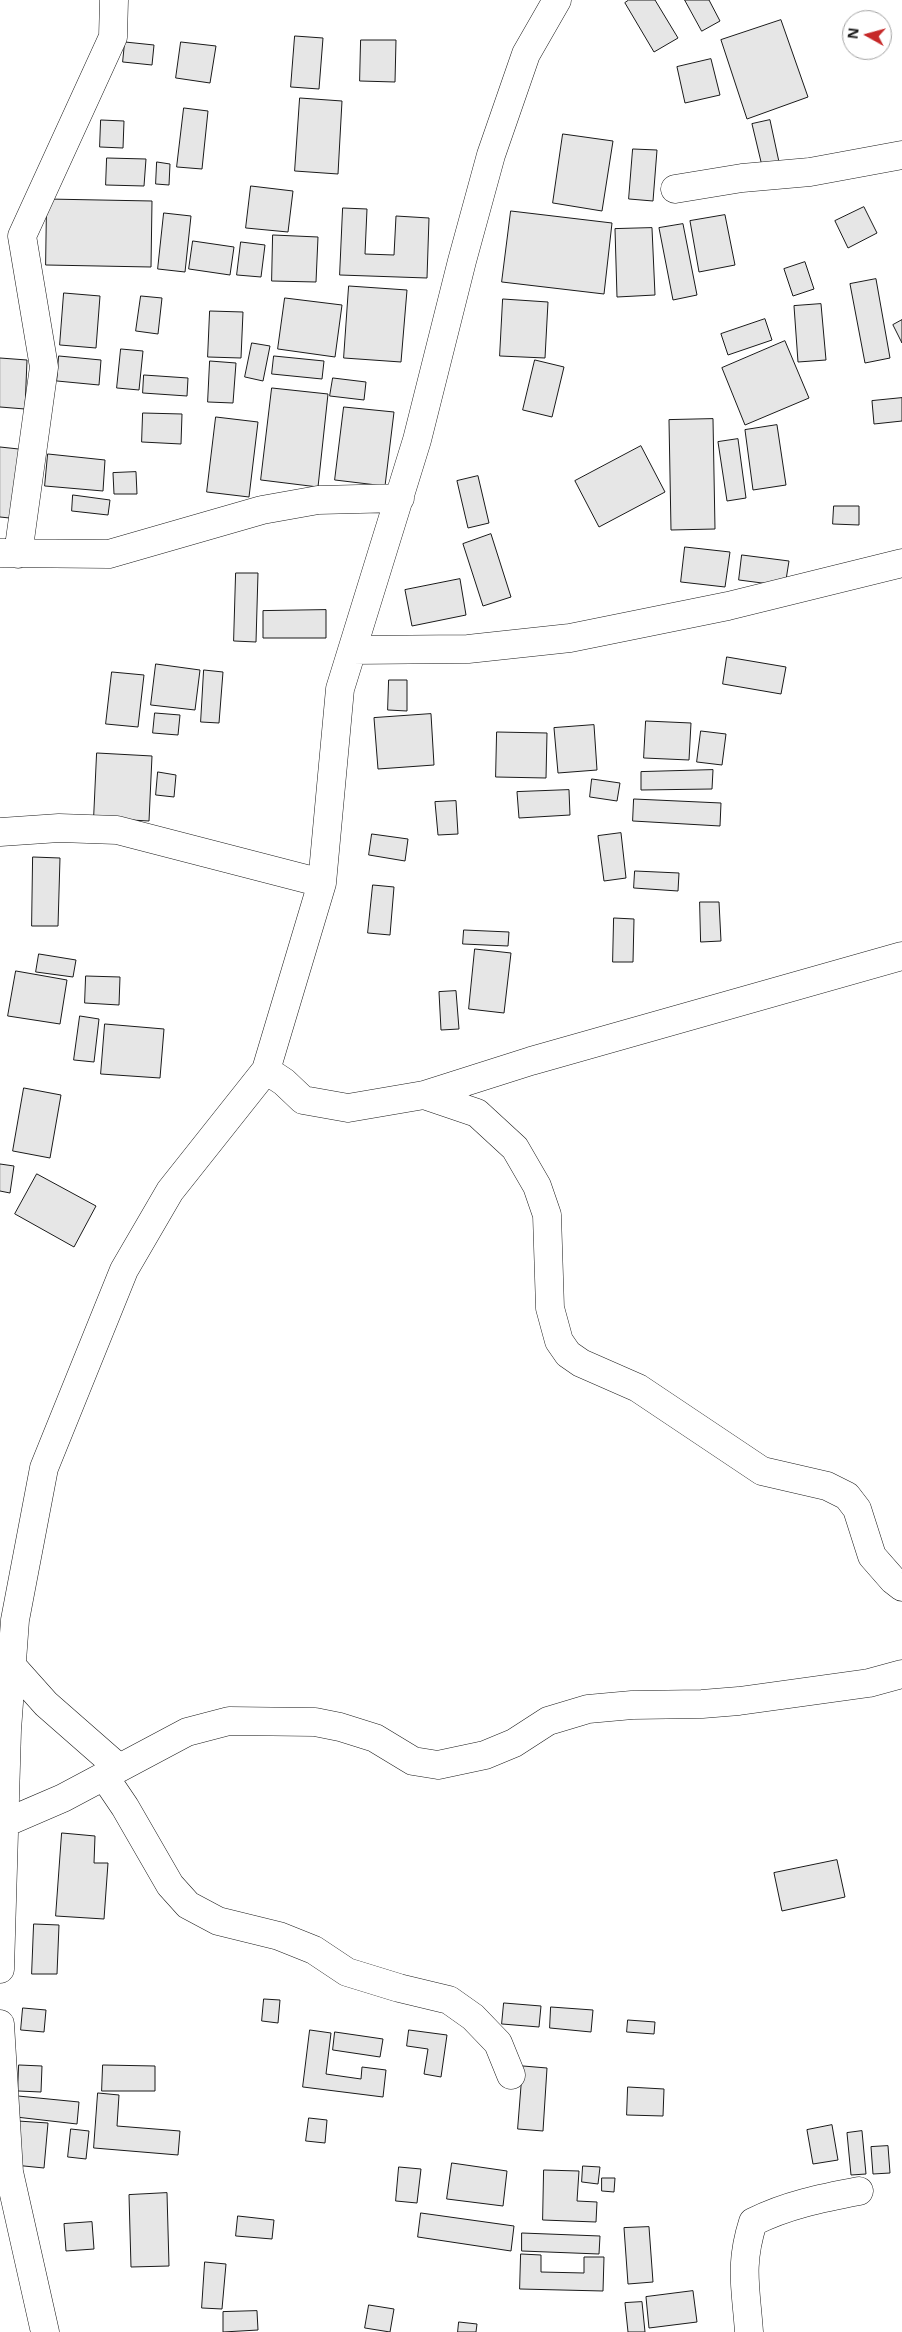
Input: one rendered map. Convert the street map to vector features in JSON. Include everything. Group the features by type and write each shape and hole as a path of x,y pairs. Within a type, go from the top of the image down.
{"street":[{"path":"114,0 113,37 11,236 44,367 9,553 109,554 262,510 318,500 400,498"},
{"path":"0,1969 6,1823 7,1730 15,1620 10,1599 44,1468 124,1270 170,1191 266,1070 322,883 340,689 417,440 491,155 526,54 558,0"},
{"path":"675,189 742,178 810,172 902,155"},
{"path":"352,650 468,650 570,638 728,606 902,562"},
{"path":"0,832 59,828 117,830 322,883"},
{"path":"266,1070 284,1082 303,1100 348,1108 424,1095 532,1060 902,956"},
{"path":"424,1095 478,1113 515,1148 537,1186 547,1214 550,1308 559,1341 568,1354 581,1363 638,1388 762,1471 827,1486 847,1496 858,1509 872,1556 892,1580 902,1587"},
{"path":"12,1666 112,1772 125,1807 170,1885 188,1905 218,1922 279,1936 314,1950 347,1972 399,1988 449,2000 473,2017 498,2043 511,2075"},
{"path":"6,1823 63,1798 188,1732 206,1725 229,1721 315,1722 340,1727 375,1738 413,1761 438,1765 485,1755 514,1743 548,1721 588,1709 632,1705 702,1704 739,1701 869,1683 902,1674"},
{"path":"0,2024 9,2172 45,2332"},
{"path":"749,2332 743,2280 746,2245 753,2222 776,2210 859,2191"}],"building":[{"path":"629,0 655,0 678,38 654,52 625,3"},
{"path":"685,0 709,0 720,21 702,31"},
{"path":"781,20 808,97 747,119 721,40"},
{"path":"295,36 323,38 319,89 291,87"},
{"path":"361,40 396,40 395,82 360,81"},
{"path":"125,42 154,45 152,65 123,62"},
{"path":"181,42 216,46 210,83 176,78"},
{"path":"711,59 720,95 685,103 677,67"},
{"path":"300,98 342,101 338,174 295,171"},
{"path":"184,108 208,111 202,169 177,167"},
{"path":"101,120 124,121 123,148 100,147"},
{"path":"770,120 779,162 762,166 752,124"},
{"path":"563,134 613,141 602,211 553,203"},
{"path":"633,149 657,150 653,201 629,199"},
{"path":"107,158 146,159 144,186 106,185"},
{"path":"157,162 170,164 169,185 156,184"},
{"path":"251,186 293,191 288,232 246,228"},
{"path":"47,199 152,201 151,267 46,265"},
{"path":"864,207 877,233 848,248 835,221"},
{"path":"343,208 367,209 365,254 394,255 396,216 429,218 427,278 340,275"},
{"path":"511,211 612,223 604,294 502,282"},
{"path":"164,213 191,216 185,272 158,269"},
{"path":"725,215 735,265 699,272 690,221"},
{"path":"683,224 697,295 673,300 659,228"},
{"path":"652,228 655,295 617,297 615,229"},
{"path":"273,235 318,237 316,282 272,281"},
{"path":"193,241 234,247 230,275 189,269"},
{"path":"241,242 265,245 261,277 237,275"},
{"path":"805,262 814,289 793,296 784,269"},
{"path":"876,279 890,358 865,363 850,284"},
{"path":"349,286 407,290 401,362 344,358"},
{"path":"64,293 100,296 96,348 60,345"},
{"path":"141,296 162,298 158,334 136,331"},
{"path":"285,298 342,305 335,357 278,349"},
{"path":"503,299 548,302 545,358 500,356"},
{"path":"821,304 826,360 798,362 794,306"},
{"path":"210,311 243,312 241,358 208,357"},
{"path":"765,319 772,340 728,355 721,334"},
{"path":"902,320 902,343 893,325"},
{"path":"785,341 809,398 745,425 722,368"},
{"path":"252,343 270,346 263,381 245,377"},
{"path":"121,349 143,351 139,390 117,388"},
{"path":"59,356 101,360 99,385 57,381"},
{"path":"274,356 324,361 322,379 272,374"},
{"path":"0,358 27,360 25,409 0,407"},
{"path":"535,360 564,367 552,417 523,410"},
{"path":"210,361 236,363 233,403 208,402"},
{"path":"144,375 188,378 187,396 143,393"},
{"path":"333,378 366,382 364,400 330,396"},
{"path":"272,388 328,394 318,487 261,480"},
{"path":"902,398 902,421 874,424 872,401"},
{"path":"344,407 394,412 385,486 335,480"},
{"path":"143,413 182,414 181,444 142,442"},
{"path":"216,417 258,422 249,497 207,492"},
{"path":"713,419 715,529 671,530 669,420"},
{"path":"777,425 786,485 753,490 745,430"},
{"path":"738,439 746,498 727,501 718,442"},
{"path":"641,446 665,492 599,527 575,481"},
{"path":"0,447 28,450 19,519 0,517"},
{"path":"48,454 105,460 103,491 45,486"},
{"path":"136,472 137,494 114,494 113,473"},
{"path":"478,476 489,523 468,528 457,481"},
{"path":"73,495 110,500 108,515 72,511"},
{"path":"834,506 859,506 859,525 833,524"},
{"path":"491,534 511,597 483,606 463,544"},
{"path":"685,547 730,552 725,587 681,582"},
{"path":"742,555 789,561 785,586 739,580"},
{"path":"236,573 258,573 256,642 234,641"},
{"path":"460,579 466,615 412,626 405,590"},
{"path":"326,610 326,638 263,638 263,611"},
{"path":"727,657 786,667 781,694 723,684"},
{"path":"156,664 200,670 195,710 151,705"},
{"path":"204,670 223,672 219,723 201,722"},
{"path":"112,672 144,675 138,727 106,724"},
{"path":"389,680 407,680 407,711 388,710"},
{"path":"155,713 180,715 178,735 153,733"},
{"path":"431,714 434,765 378,769 374,718"},
{"path":"646,721 691,723 689,760 644,758"},
{"path":"594,725 597,770 558,773 554,728"},
{"path":"701,731 726,734 722,765 697,762"},
{"path":"497,732 547,733 546,778 496,777"},
{"path":"97,753 152,756 149,821 94,818"},
{"path":"713,770 712,789 641,790 641,772"},
{"path":"158,772 176,775 174,797 156,795"},
{"path":"592,779 620,783 617,801 590,797"},
{"path":"569,790 570,815 519,818 517,792"},
{"path":"634,799 721,803 720,826 633,821"},
{"path":"456,801 458,834 438,835 435,802"},
{"path":"621,833 626,878 604,881 598,836"},
{"path":"372,834 408,839 405,861 369,855"},
{"path":"33,857 60,858 58,926 32,926"},
{"path":"635,871 679,873 678,891 634,888"},
{"path":"373,885 394,887 390,935 368,933"},
{"path":"700,902 719,902 721,941 701,942"},
{"path":"614,918 634,919 633,962 613,962"},
{"path":"464,930 509,932 508,946 463,944"},
{"path":"475,949 511,953 504,1013 469,1009"},
{"path":"39,954 76,960 73,977 36,972"},
{"path":"16,971 67,980 60,1024 8,1016"},
{"path":"86,976 120,977 119,1005 85,1003"},
{"path":"456,991 459,1029 441,1030 439,992"},
{"path":"80,1016 99,1019 94,1062 74,1060"},
{"path":"105,1024 164,1029 160,1078 101,1074"},
{"path":"24,1088 61,1095 50,1158 13,1151"},
{"path":"0,1164 14,1166 10,1193 0,1191"},
{"path":"37,1174 96,1206 74,1247 15,1214"},
{"path":"62,1833 95,1836 94,1863 108,1863 104,1919 56,1916"},
{"path":"837,1860 845,1897 782,1911 774,1873"},
{"path":"34,1924 59,1925 57,1974 32,1974"},
{"path":"264,1999 280,2000 278,2023 262,2021"},
{"path":"504,2003 541,2006 539,2027 502,2024"},
{"path":"551,2007 593,2010 591,2032 550,2028"},
{"path":"23,2008 46,2010 44,2032 21,2030"},
{"path":"628,2020 655,2022 654,2034 627,2032"},
{"path":"310,2030 331,2033 326,2074 361,2079 362,2067 386,2070 383,2097 303,2087"},
{"path":"409,2030 447,2035 441,2077 424,2074 428,2049 407,2046"},
{"path":"335,2032 383,2039 380,2057 333,2050"},
{"path":"19,2065 42,2066 41,2092 18,2091"},
{"path":"103,2065 155,2066 155,2091 102,2091"},
{"path":"523,2066 547,2068 543,2131 518,2129"},
{"path":"628,2087 664,2089 663,2116 627,2115"},
{"path":"98,2093 119,2095 117,2126 180,2131 178,2155 94,2148"},
{"path":"18,2096 79,2102 77,2124 16,2117"},
{"path":"309,2118 327,2120 325,2143 306,2141"},
{"path":"18,2121 48,2123 44,2168 14,2165"},
{"path":"832,2125 838,2160 813,2164 807,2130"},
{"path":"71,2129 89,2131 86,2159 68,2157"},
{"path":"862,2131 866,2174 851,2175 847,2133"},
{"path":"888,2146 890,2173 873,2174 871,2147"},
{"path":"452,2163 507,2171 503,2206 447,2199"},
{"path":"583,2166 600,2167 598,2184 582,2182"},
{"path":"399,2167 421,2169 417,2203 396,2201"},
{"path":"544,2170 579,2171 577,2201 597,2202 596,2222 543,2220"},
{"path":"602,2178 615,2178 614,2192 602,2191"},
{"path":"167,2193 169,2266 131,2267 129,2195"},
{"path":"421,2213 514,2226 511,2251 418,2237"},
{"path":"238,2216 274,2220 272,2239 236,2236"},
{"path":"92,2222 94,2249 66,2251 64,2224"},
{"path":"649,2227 653,2282 628,2284 624,2228"},
{"path":"522,2233 600,2236 599,2254 522,2251"},
{"path":"521,2254 541,2255 541,2272 584,2273 584,2257 604,2257 603,2291 520,2289"},
{"path":"205,2262 226,2264 222,2309 202,2308"},
{"path":"693,2291 697,2322 649,2328 646,2297"},
{"path":"642,2302 645,2332 628,2332 625,2303"},
{"path":"369,2305 394,2309 390,2332 365,2328"},
{"path":"257,2311 258,2330 223,2332 223,2312"},
{"path":"459,2322 477,2324 476,2332 458,2332"}]}
